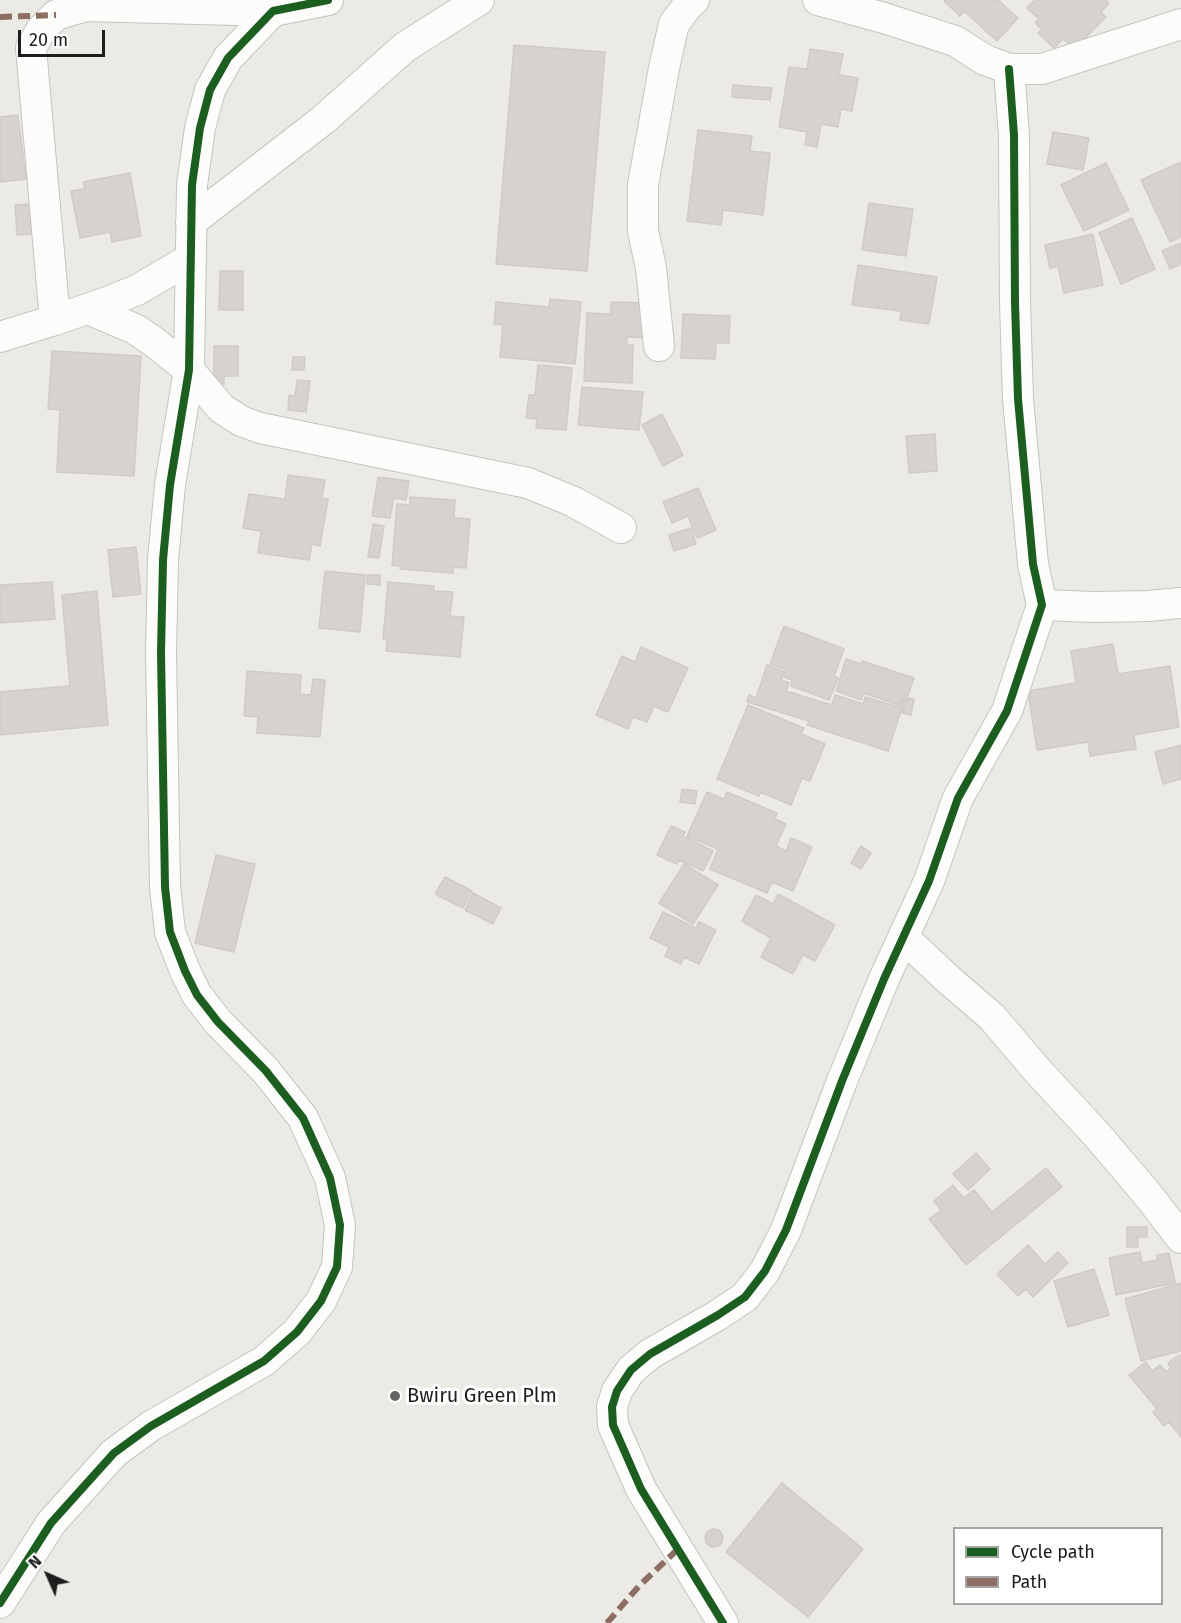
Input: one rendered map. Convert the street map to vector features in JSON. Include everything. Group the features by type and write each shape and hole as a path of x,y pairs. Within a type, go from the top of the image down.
{"street":[{"path":"55,320 31,48 41,30 56,15 86,6 273,10 328,0"},
{"path":"191,222 323,120 405,47 479,0"},
{"path":"659,346 651,268 643,231 643,185 674,24 688,4 694,0"},
{"path":"818,0 955,41 985,60 1009,69 1042,69 1181,24"},
{"path":"0,1603 51,1523 114,1453 151,1426 264,1360 297,1332 321,1301 337,1267 340,1225 330,1178 303,1118 266,1071 218,1022 197,995 170,932 165,887 161,653 163,560 170,485 189,370 192,185 200,128 210,90 228,58 273,10"},
{"path":"723,1623 641,1489 613,1425 612,1407 617,1391 631,1370 650,1354 745,1297 765,1271 786,1230 842,1081 884,979 929,881 958,798 1007,711 1042,605 1033,564 1018,399 1014,135 1009,69"},
{"path":"0,337 88,309 137,290 190,259"},
{"path":"88,309 135,329 189,370 221,408 241,421 260,428 528,483 574,502 621,528"},
{"path":"1042,605 1106,607 1181,603"},
{"path":"904,938 992,1017 1141,1186 1181,1238"}],"building":[{"path":"945,0 998,0 1018,18 997,41 964,11 960,16"},
{"path":"1035,0 1105,0 1109,3 1101,12 1106,17 1074,49 1063,39 1054,48 1038,33 1042,29 1035,23 1039,19 1027,8"},
{"path":"514,45 605,52 587,271 496,264"},
{"path":"810,49 843,54 839,75 858,78 852,111 841,109 838,127 821,124 817,147 805,145 807,132 779,127 789,67 807,69"},
{"path":"733,85 772,88 770,100 732,97"},
{"path":"18,115 26,179 0,182 0,117"},
{"path":"698,130 752,136 750,151 770,153 763,215 723,210 721,225 687,221"},
{"path":"1053,132 1089,138 1083,170 1047,164"},
{"path":"1181,162 1181,237 1170,242 1141,180"},
{"path":"1106,163 1129,210 1084,231 1061,185"},
{"path":"130,173 141,236 112,242 110,232 80,238 71,191 85,189 83,182"},
{"path":"869,203 913,209 906,256 862,250"},
{"path":"36,204 37,234 17,235 15,205"},
{"path":"1132,218 1155,269 1121,284 1099,233"},
{"path":"1093,234 1103,285 1064,293 1058,266 1050,268 1045,245"},
{"path":"1181,243 1181,264 1170,269 1162,251"},
{"path":"858,265 937,277 929,324 900,320 901,311 852,305"},
{"path":"220,271 243,271 243,310 219,310"},
{"path":"550,299 581,302 575,364 500,357 503,325 494,324 496,302 549,307"},
{"path":"611,302 650,303 648,338 627,337 627,345 633,345 632,383 584,381 587,313 611,314"},
{"path":"683,314 730,316 729,343 716,343 715,359 681,358"},
{"path":"214,346 238,346 238,376 224,376 224,384 214,384"},
{"path":"52,351 141,356 134,476 57,472 60,410 48,409"},
{"path":"293,357 305,357 304,370 292,370"},
{"path":"538,365 572,368 566,430 536,428 537,419 526,418 529,395 535,395"},
{"path":"297,380 310,381 306,412 288,410 289,395 295,396"},
{"path":"582,387 643,392 639,430 578,425"},
{"path":"662,414 683,455 663,466 642,425"},
{"path":"935,434 937,471 909,473 906,436"},
{"path":"288,475 325,480 322,498 328,499 320,546 312,544 309,560 258,553 261,531 243,528 249,494 285,499"},
{"path":"378,477 409,481 406,500 394,498 390,518 372,516"},
{"path":"698,488 716,530 697,538 688,516 672,523 663,502"},
{"path":"410,497 455,500 454,518 470,519 466,568 453,567 453,573 400,569 400,566 392,565 397,504 410,505"},
{"path":"373,524 384,526 379,558 368,557"},
{"path":"691,528 696,544 674,551 669,535"},
{"path":"136,547 141,594 113,597 108,550"},
{"path":"325,571 365,575 360,632 319,628"},
{"path":"367,575 380,575 380,585 367,584"},
{"path":"52,582 55,619 0,623 0,585"},
{"path":"388,582 434,586 434,591 453,592 450,616 464,617 460,657 386,651 387,639 383,639"},
{"path":"97,591 108,725 0,735 0,692 70,686 62,595"},
{"path":"784,626 844,649 834,676 838,678 829,700 791,686 792,680 784,677 786,669 770,664"},
{"path":"1113,644 1118,674 1170,666 1179,727 1134,735 1136,749 1090,756 1088,742 1037,750 1028,691 1076,683 1071,651"},
{"path":"641,647 688,668 668,712 654,706 647,722 633,717 628,729 596,715 622,656 635,662"},
{"path":"846,659 861,664 862,661 914,678 906,701 901,699 899,705 863,693 861,700 836,691"},
{"path":"767,665 784,671 781,680 789,683 786,691 832,705 835,695 863,704 865,697 902,708 888,751 807,725 809,721 747,702 749,695 756,698"},
{"path":"247,671 301,675 300,694 311,695 313,679 325,680 320,737 257,733 258,717 244,716"},
{"path":"909,698 914,699 911,715 902,713 904,707 900,706 902,701 907,702"},
{"path":"748,705 804,728 801,734 825,744 810,781 802,778 791,805 760,792 759,796 717,779"},
{"path":"1181,745 1181,779 1163,784 1155,752"},
{"path":"682,789 697,791 695,804 680,802"},
{"path":"707,792 724,799 727,792 777,813 775,819 786,824 776,846 786,851 791,838 812,847 793,891 772,882 767,893 710,869 718,849 687,836"},
{"path":"671,826 685,832 683,836 713,851 703,871 679,860 677,864 657,855"},
{"path":"861,846 871,853 861,869 851,863"},
{"path":"216,855 255,864 234,952 195,943"},
{"path":"684,864 718,885 693,924 659,903"},
{"path":"445,877 472,891 463,908 435,894"},
{"path":"473,893 501,908 493,924 465,910"},
{"path":"778,894 835,925 815,961 803,955 793,974 761,957 771,938 742,921 756,895 773,904"},
{"path":"663,912 696,928 699,922 716,930 699,964 684,957 681,964 665,956 669,947 650,938"},
{"path":"976,1153 990,1169 968,1190 953,1174"},
{"path":"1046,1168 1062,1187 966,1265 929,1219 941,1210 934,1201 953,1185 964,1198 974,1190 992,1212"},
{"path":"1127,1227 1147,1227 1147,1237 1138,1237 1138,1247 1127,1247"},
{"path":"1028,1245 1045,1264 1058,1252 1068,1263 1033,1297 1026,1289 1018,1296 997,1274"},
{"path":"1140,1252 1142,1263 1157,1260 1157,1255 1169,1253 1175,1283 1116,1295 1109,1258"},
{"path":"1094,1269 1109,1315 1068,1327 1054,1281"},
{"path":"1181,1283 1181,1351 1141,1361 1125,1299"},
{"path":"1179,1355 1181,1357 1181,1437 1169,1422 1164,1426 1153,1412 1157,1409 1129,1375 1146,1362 1152,1371 1160,1365 1166,1372 1171,1368 1168,1363"},
{"path":"782,1483 863,1549 808,1617 726,1552"},
{"path":"714,1529 720,1532 723,1538 720,1544 714,1547 708,1544 705,1538 708,1532"}],"marked path":[{"path":"0,17 56,15"},
{"path":"607,1623 639,1586 678,1549"}],"cycle path":[{"path":"0,1603 51,1523 114,1453 151,1426 264,1361 297,1332 321,1301 337,1267 340,1225 330,1178 303,1118 266,1071 218,1022 197,995 170,932 165,887 161,653 163,560 170,485 189,370 192,185 200,128 210,90 228,58 273,11 328,0"},
{"path":"723,1623 641,1489 613,1425 612,1407 617,1391 631,1370 650,1354 745,1297 765,1271 786,1230 842,1081 884,979 929,881 958,798 1007,711 1042,605 1033,564 1018,399 1014,135 1009,69"}],"place":[{"name":"Bwiru Green Plm","path":"395,1396"}]}
